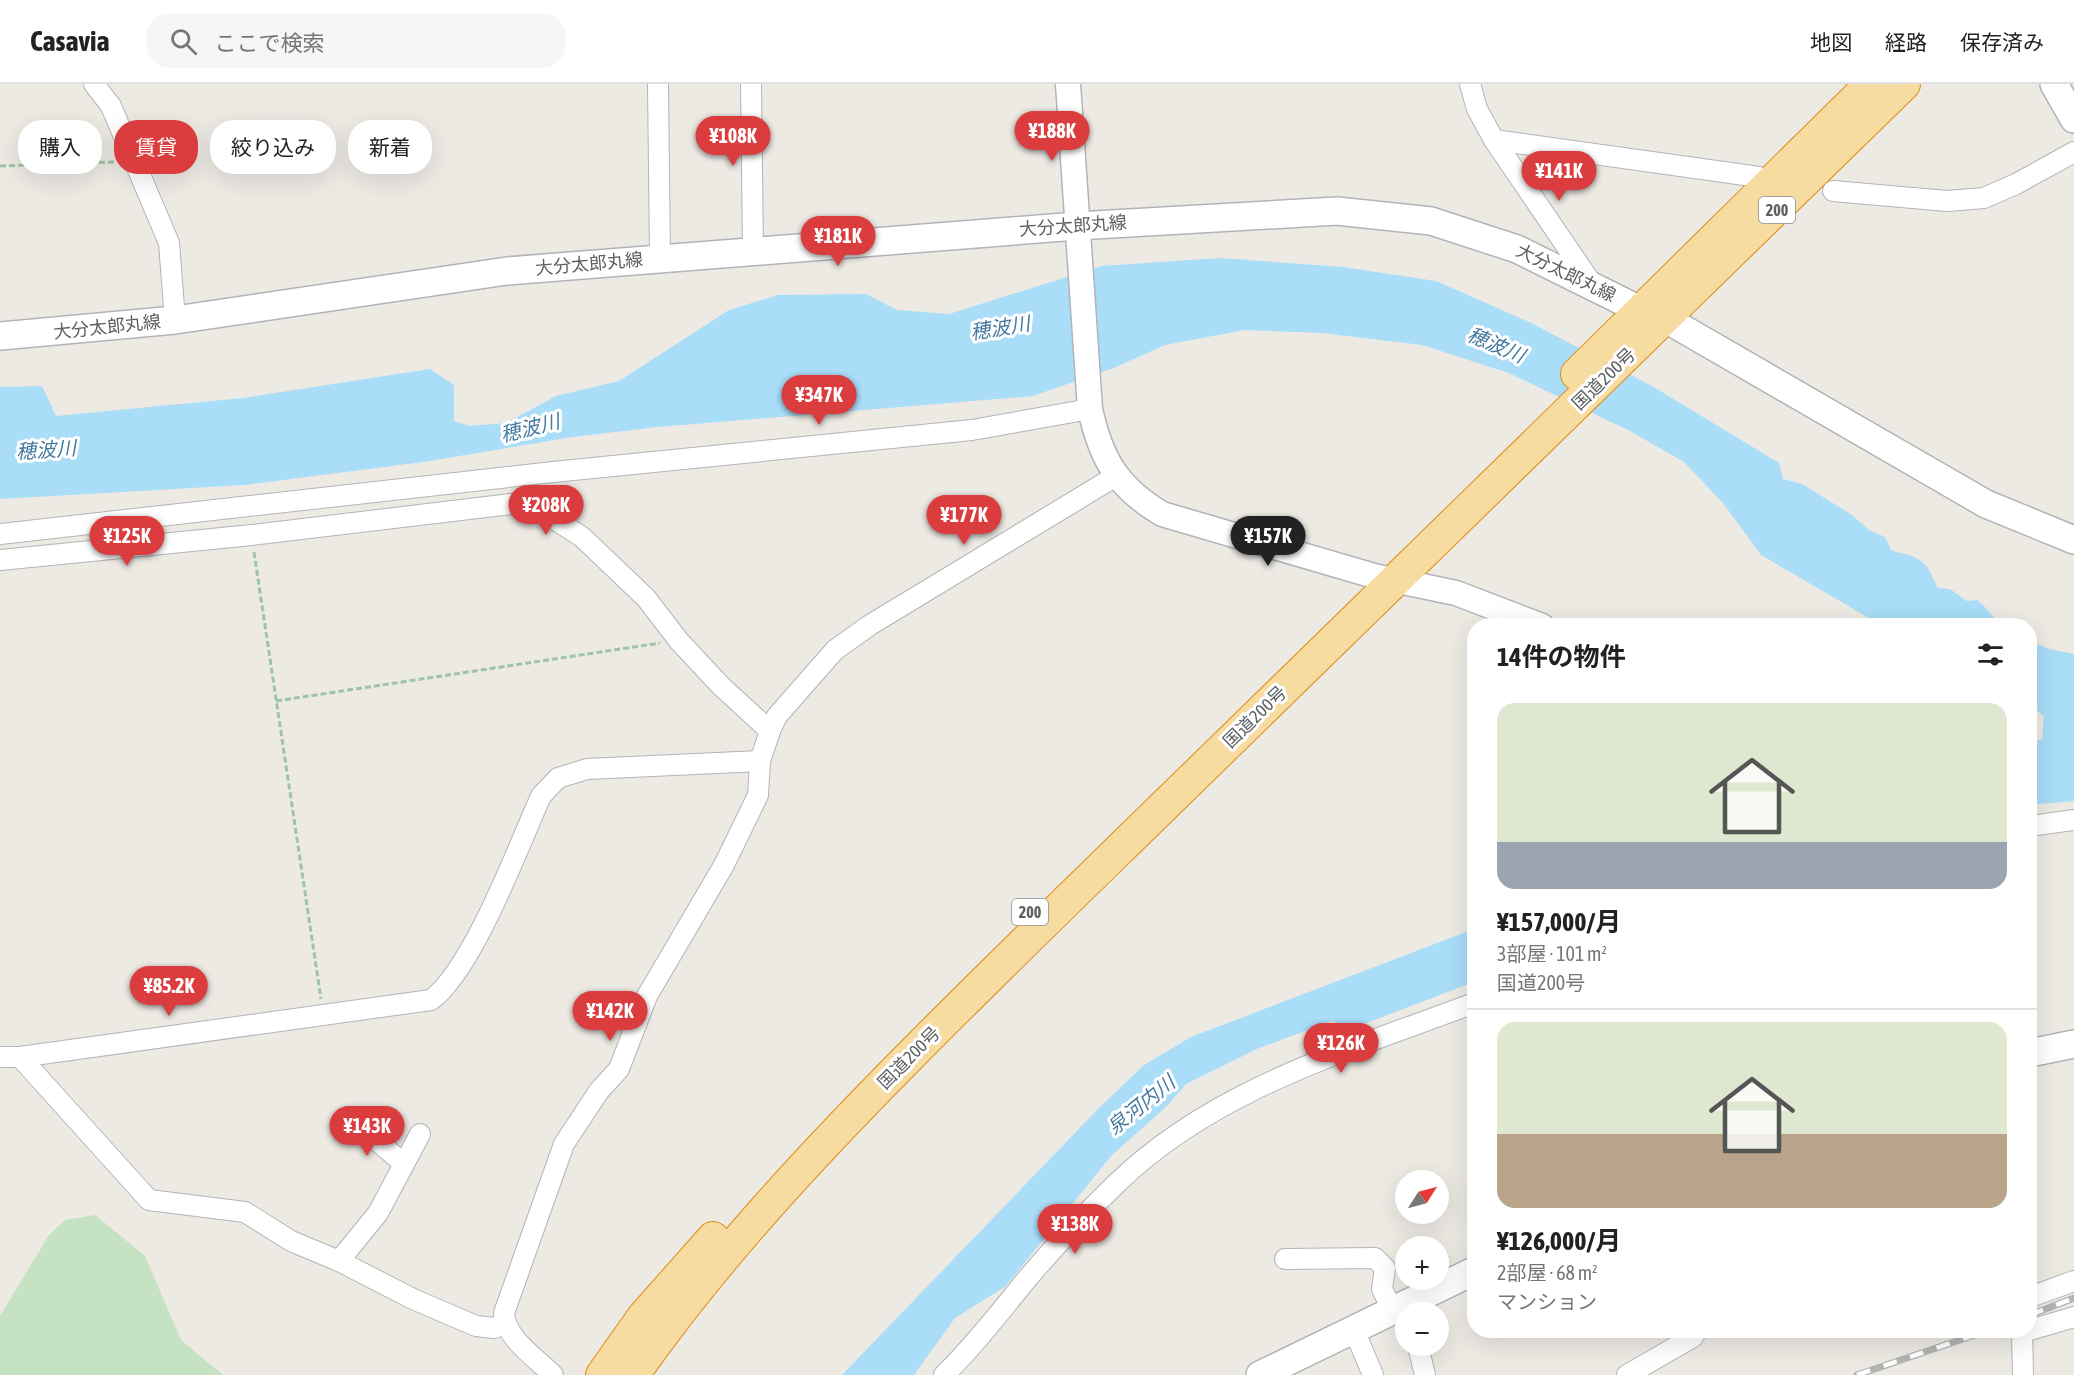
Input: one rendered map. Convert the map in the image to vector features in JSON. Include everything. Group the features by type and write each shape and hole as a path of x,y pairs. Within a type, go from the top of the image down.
{"highway":[{"name":"国道200号","path":"1647,322 1871,84"},
{"name":"国道200号","path":"633,1375 662,1333 743,1234 857,1110 1487,477 1647,322 1904,84"},
{"name":"国道200号","path":"602,1375 643,1317 842,1094 1386,579"}],"main road":[{"path":"2054,84 2074,119"},
{"name":"大分太郎丸線","path":"0,336 175,320 507,271 753,250 1077,232 1336,210 1431,221 1517,249 1592,284 1647,322 1986,504 2074,540"},
{"path":"2037,1052 2074,1044"},
{"path":"1417,1302 1467,1275"},
{"path":"1260,1375 1354,1329 1395,1313"}],"street":[{"path":"94,84 111,106 117,120"},
{"path":"658,84 660,257"},
{"path":"751,84 753,250"},
{"path":"1068,84 1090,409 1097,443 1116,477 1141,501 1162,514 1386,579 1456,593 1521,618"},
{"path":"1470,84 1477,109 1494,140 1592,284"},
{"path":"1494,140 1759,177"},
{"path":"1833,191 1947,201 1984,198 2074,152"},
{"path":"140,174 169,243 175,320"},
{"path":"0,534 553,472 972,430 1090,409"},
{"path":"553,1375 505,1324 504,1313 564,1144 599,1091 619,1069 647,996 706,891 724,865 758,795 760,761 777,716 844,644 870,625 1116,477"},
{"path":"0,560 252,535 528,502 582,537 646,598 721,686 770,730"},
{"path":"0,1057 20,1057 431,999 444,990 474,944 542,796 558,777 587,770 760,761"},
{"path":"2037,825 2074,820"},
{"path":"944,1375 964,1356 1029,1277 1118,1182 1197,1121 1235,1098 1290,1073 1467,1007"},
{"path":"20,1057 149,1200 245,1212 291,1241 339,1261 414,1299 476,1326 494,1328 505,1324"},
{"path":"355,1122 404,1164"},
{"path":"339,1261 378,1213 420,1134"},
{"path":"1285,1259 1375,1258 1384,1268 1382,1289 1396,1302"},
{"path":"2037,1294 2074,1281"},
{"path":"2037,1327 2074,1317"},
{"path":"1354,1329 1373,1375"},
{"path":"1627,1375 1691,1338"},
{"path":"2022,1338 2023,1375"},
{"path":"1420,1356 1425,1375"}],"path":[{"path":"0,166 114,162"},
{"path":"252,535 323,1015"},
{"path":"276,701 680,640"}],"green space":[{"path":"95,1215 145,1256 181,1340 223,1375 0,1375 0,1316 49,1235 65,1220"}],"water":[{"name":"穂波川","path":"1220,258 1343,267 1436,281 1529,322 1652,386 1779,463 1783,479 1802,484 1852,515 1869,530 1885,537 1891,550 1921,561 1929,570 1938,588 1950,589 1967,601 1977,600 1994,618 1869,618 1761,555 1723,503 1684,462 1630,431 1509,373 1422,345 1322,333 1244,330 1165,345 1116,367 1033,396 658,427 572,437 423,462 244,485 0,499 0,387 42,386 56,416 243,398 430,369 454,385 454,421 470,426 506,423 556,396 619,381 729,310 778,295 866,294 897,310 949,314 1102,266"},
{"path":"2037,644 2074,654 2074,801 2037,804 2037,741 2042,739 2044,717 2037,710"},
{"name":"泉河内川","path":"1467,932 1467,985 1353,1028 1332,1021 1259,1048 1186,1084 1167,1106 1111,1156 1006,1286 955,1318 914,1375 842,1375 1098,1109 1144,1065 1191,1037"}],"railway":[{"path":"2037,1312 2074,1298"},
{"path":"1857,1375 1966,1338"}]}
